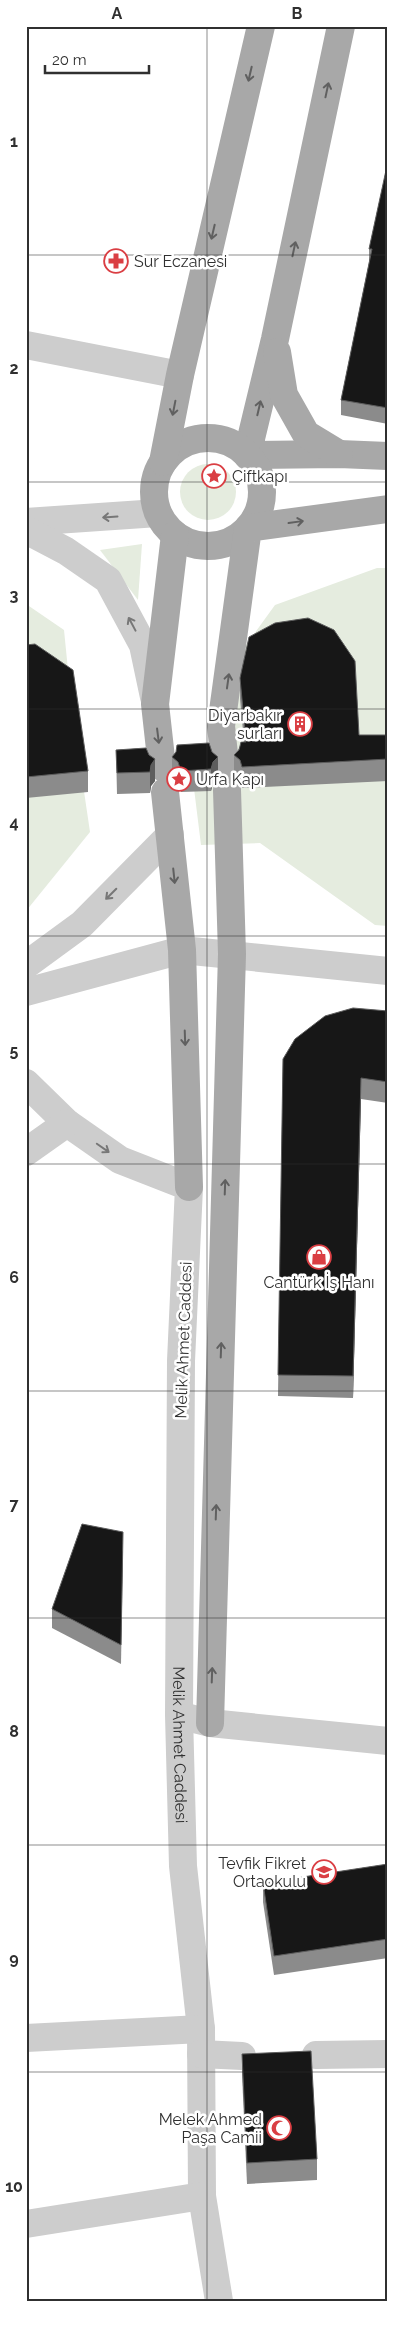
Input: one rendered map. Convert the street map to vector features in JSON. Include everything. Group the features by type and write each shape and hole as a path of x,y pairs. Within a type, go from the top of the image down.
{"main road":[{"path":"164,462 180,376 261,26"},
{"path":"247,455 275,339 341,26"},
{"path":"275,339 284,395 306,434 338,454"},
{"path":"204,438 220,439 235,445 247,455 256,468 261,483 261,499 257,515 248,528 236,538 221,544 205,546 189,543 175,535 158,513 154,496 156,478 164,462 174,450 188,442 204,438"},
{"path":"247,455 338,454 388,456"},
{"path":"248,528 388,509"},
{"path":"210,1723 232,954 226,777 221,726 248,528"},
{"path":"175,535 155,704 182,950 189,1187"}],"street":[{"path":"26,345 180,376"},
{"path":"26,522 158,513"},
{"path":"26,530 66,551 108,580 143,645 155,704"},
{"path":"26,964 82,924 170,835"},
{"path":"26,992 182,950 388,970"},
{"path":"26,1083 68,1123 120,1160 189,1187"},
{"path":"26,1152 68,1123"},
{"name":"Melik Ahmet Caddesi","path":"189,1187 181,1361 179,1715 183,1866 201,2042 202,2196 219,2301"},
{"path":"179,1715 210,1723 388,1741"},
{"path":"26,2038 201,2042 242,2056"},
{"path":"316,2055 388,2054"},
{"path":"26,2224 202,2196"}],"shaded area":[{"path":"208,464 219,466 228,472 234,481 236,492 234,503 228,512 219,518 208,520 197,518 188,512 182,503 180,492 182,481 188,472 197,466"},
{"path":"142,544 138,600 100,550"},
{"path":"377,568 388,568 388,926 375,925 260,843 201,845 189,748 210,743 243,649 275,605"},
{"path":"26,604 64,630 72,710 90,832 26,911"}],"building":[{"path":"388,161 388,408 341,400 372,249 369,249"},
{"path":"308,618 334,630 355,661 359,735 388,735 388,759 242,767 240,760 234,755 239,750 241,742 246,742 240,678 249,637 275,623"},
{"path":"35,644 73,670 88,771 26,777 26,645"},
{"path":"209,743 212,752 218,757 213,762 211,769 181,771 178,762 172,757 176,752 177,745"},
{"path":"146,748 149,755 155,759 151,765 150,772 117,773 116,750"},
{"name":"Cantürk İş Hanı","path":"353,1008 388,1011 388,1082 361,1078 353,1376 278,1375 283,1059 295,1039 325,1016"},
{"path":"82,1524 123,1532 121,1645 52,1609"},
{"path":"388,1864 388,1939 274,1956 263,1883"},
{"name":"Melek Ahmed Paşa Camii","path":"311,2051 317,2159 247,2163 242,2054"}],"place":[{"name":"Sur Eczanesi","path":"116,261"},
{"name":"Çiftkapı","path":"214,476"},
{"name":"Diyarbakır surları","path":"300,724"},
{"name":"Urfa Kapı","path":"179,779"},
{"name":"Cantürk İş Hanı","path":"319,1257"},
{"name":"Tevfik Fikret Ortaokulu","path":"324,1872"},
{"name":"Melek Ahmed Paşa Camii","path":"279,2128"}]}
